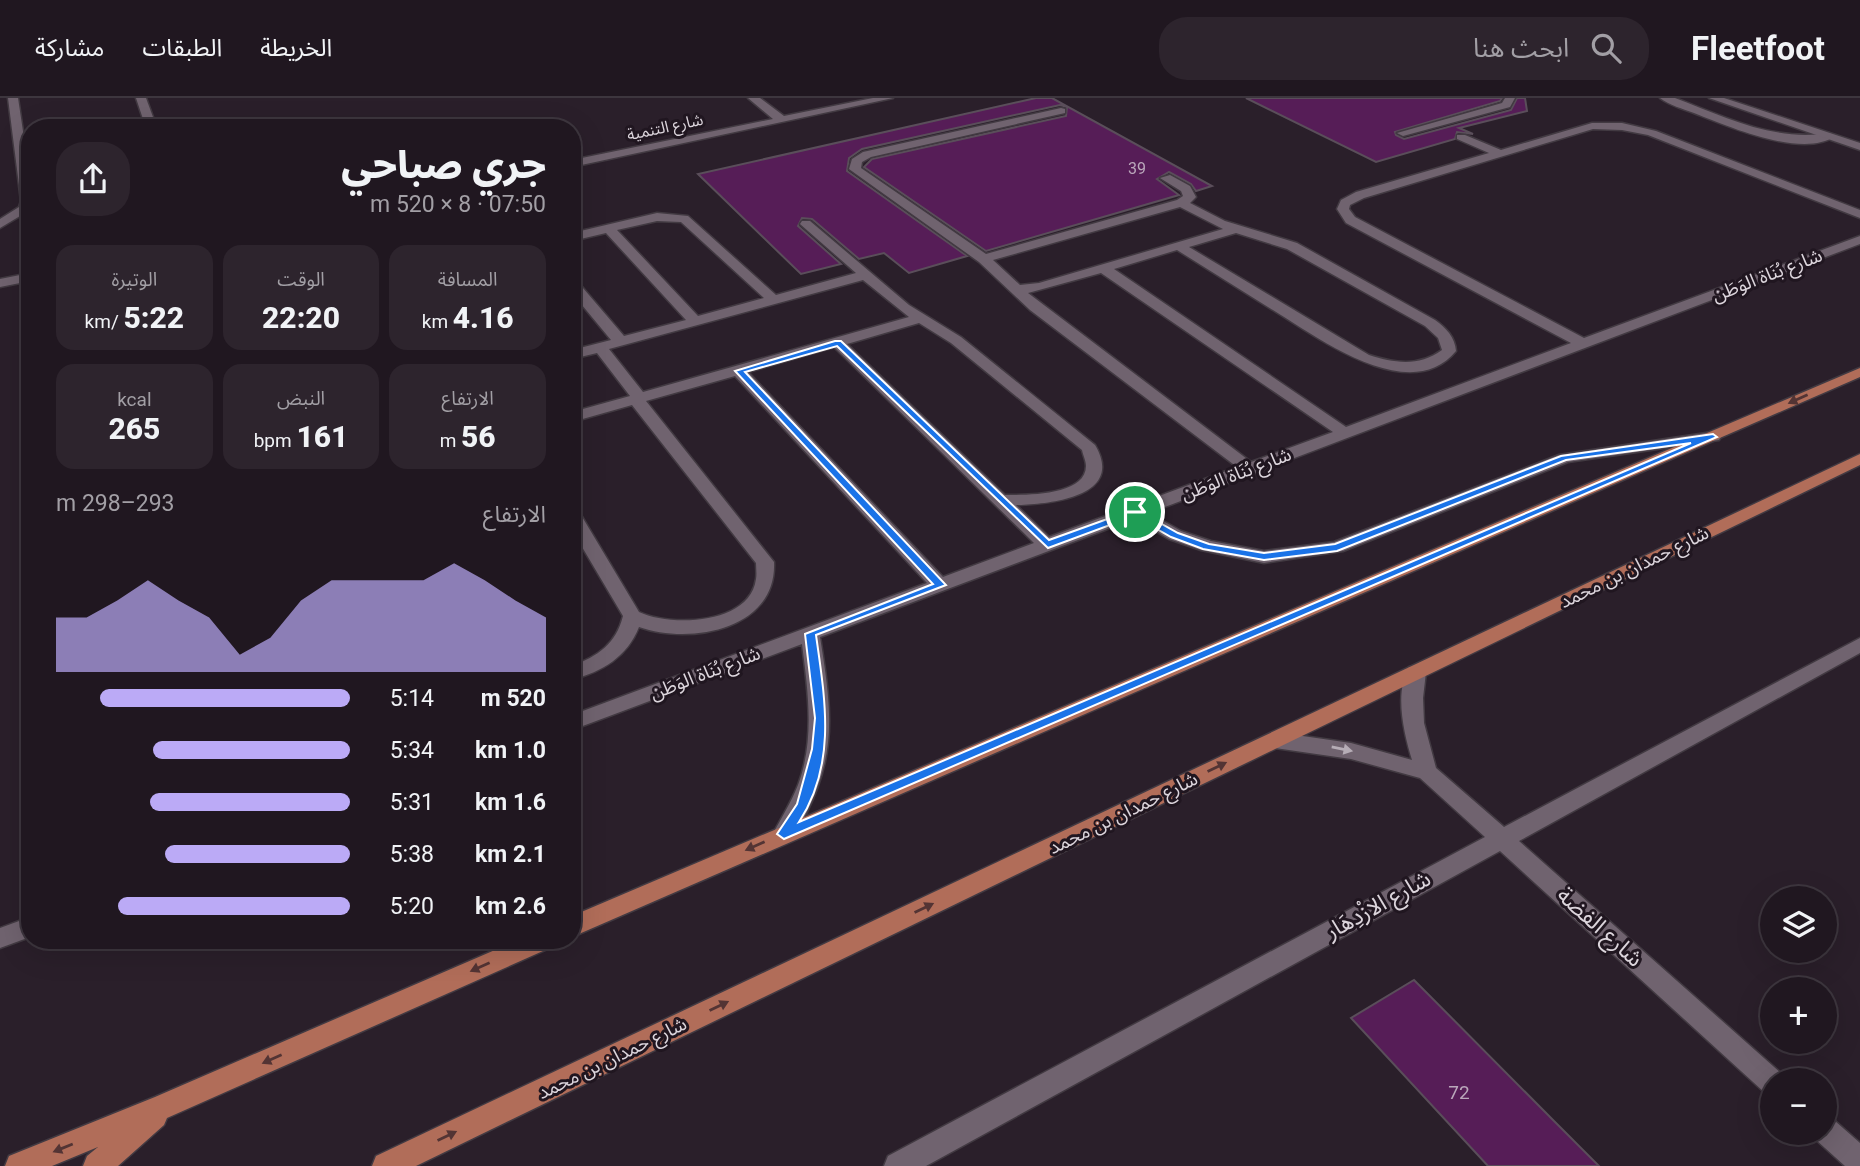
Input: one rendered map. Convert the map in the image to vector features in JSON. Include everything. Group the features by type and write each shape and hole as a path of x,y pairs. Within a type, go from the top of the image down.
{"main road":[{"path":"581,923 1860,372"},
{"name":"شارع حمدان بن محمد","path":"386,1166 1860,459"},
{"path":"19,1166 165,1106 523,949"},
{"path":"97,1166 165,1106"}],"street":[{"path":"13,98 21,157"},
{"path":"141,98 149,119"},
{"path":"752,98 782,120"},
{"name":"شارع التنمية","path":"581,162 888,98"},
{"path":"1429,130 1506,104 1510,98"},
{"path":"1665,98 1776,138 1806,142 1829,136"},
{"path":"1714,98 1860,147"},
{"path":"1061,111 876,152 856,161 855,169 984,259 1035,307 1250,469"},
{"path":"1583,344 1359,225 1345,215 1345,203 1351,198 1592,126 1628,127 1663,138 1860,214"},
{"path":"1409,131 1444,131"},
{"path":"1481,159 1458,143 1499,153"},
{"path":"984,259 1187,201 1190,193 1166,178"},
{"path":"1179,246 1352,353 1370,361 1389,365 1428,364 1441,359 1449,351 1449,342 1442,332 1430,323 1292,246 1235,229 1181,203"},
{"path":"0,224 21,211"},
{"path":"581,235 657,217 684,219 774,300"},
{"path":"806,224 919,319 956,340 1089,448 1095,458 1095,470 1089,480 1077,490 1056,497 1001,500"},
{"path":"608,228 695,321"},
{"path":"1015,290 1040,287 1235,229"},
{"name":"شارع بُنَاة الوَطَن","path":"581,720 1860,240"},
{"path":"1103,268 1345,433"},
{"path":"581,352 865,275"},
{"path":"0,283 21,279"},
{"path":"581,415 919,319"},
{"path":"838,343 1048,545"},
{"path":"600,347 765,562 768,575 764,588 754,601 739,613 720,621 683,628 663,627 632,616"},
{"path":"739,371 940,585"},
{"path":"1135,512 1175,535 1207,547 1264,557 1337,547 1564,458 1713,437"},
{"path":"581,531 632,616 631,630 622,644 609,657 581,669"},
{"path":"784,834 803,806 819,749 821,718 810,634"},
{"name":"شارع الازْدِهَار","path":"898,1166 1860,645"},
{"name":"شارع الفضة","path":"1416,672 1411,694 1411,719 1427,772"},
{"name":"شارع الفضة","path":"1275,740 1351,751 1427,772 1760,1071"},
{"path":"0,938 21,930"},
{"path":"1837,1141 1860,1161"}],"lane":[{"path":"581,295 620,341"}],"building":[{"path":"1036,98 1052,98 1212,186 1196,191 1191,184 1169,172 1157,179 1179,195 986,251 864,167 872,159 1066,116 1067,107 1060,105 862,149 849,158 847,171 967,256 909,273 884,253 859,259 812,219 802,218 798,226 841,264 801,274 698,174"},
{"path":"1246,98 1502,98 1500,101 1395,132 1404,139 1511,110 1517,98 1525,98 1527,111 1459,128 1473,134 1457,132 1455,139 1376,162"},
{"path":"1414,980 1599,1166 1488,1166 1351,1018"}],"route":[{"path":"838,343 1048,545 1135,512 1175,535 1207,547 1264,557 1337,547 1564,458 1713,437 784,834 803,806 819,749 821,718 810,634 940,585 739,371 838,343"}]}
